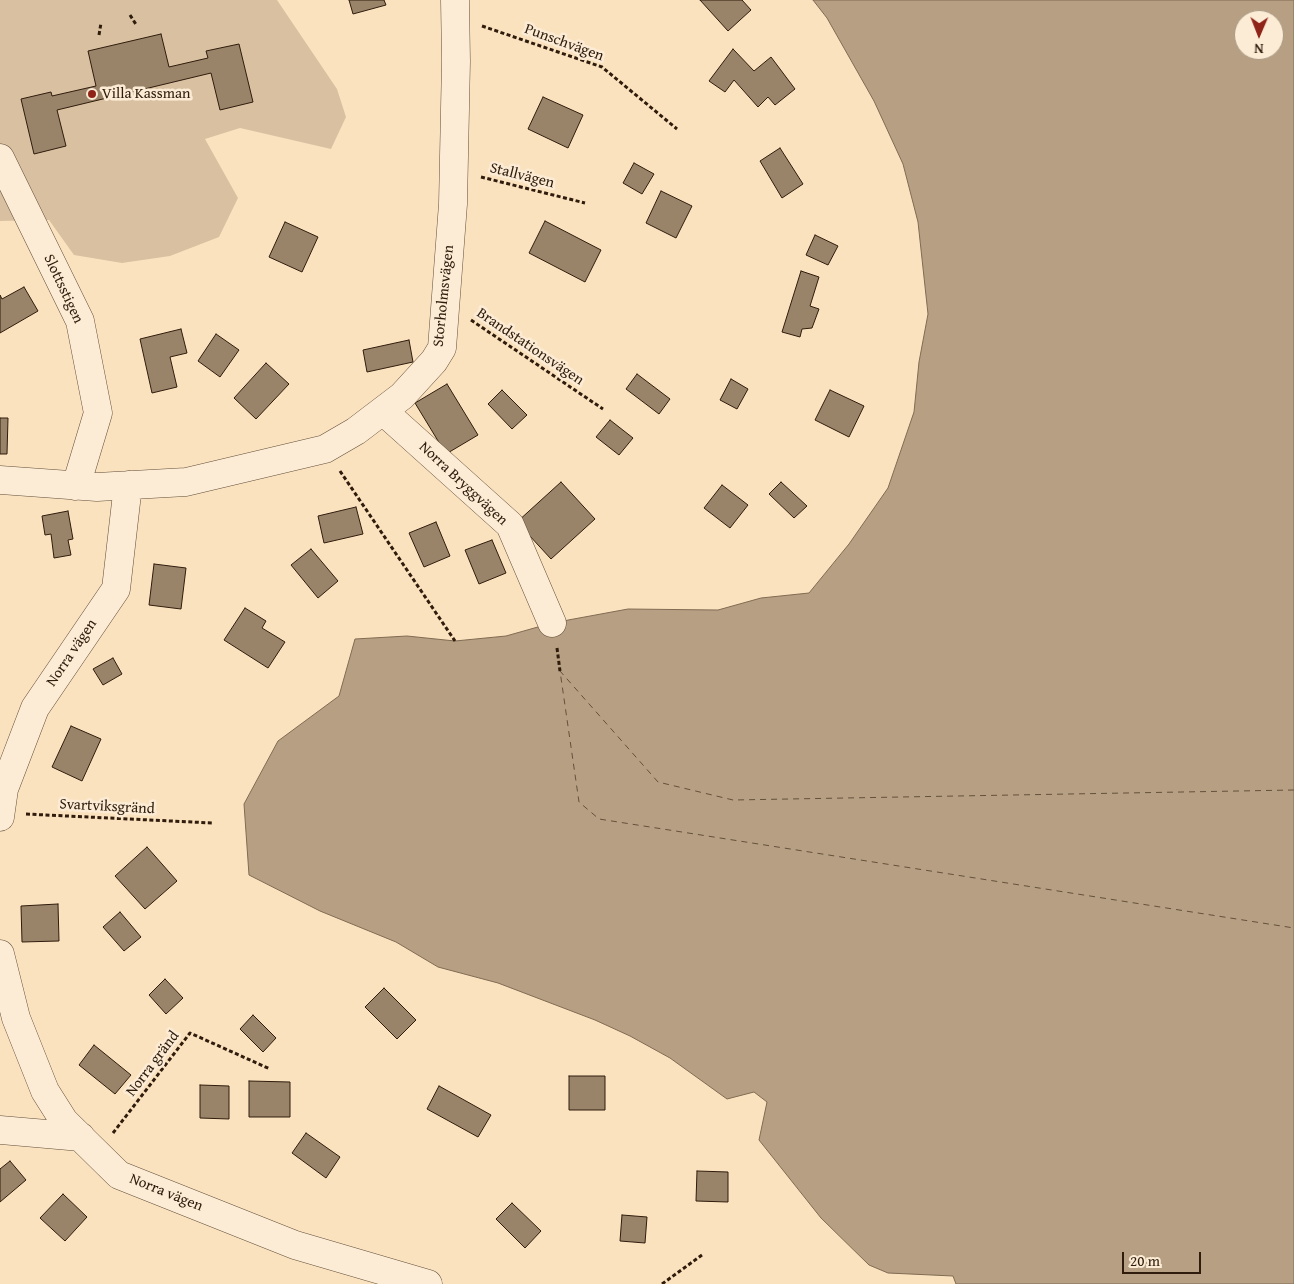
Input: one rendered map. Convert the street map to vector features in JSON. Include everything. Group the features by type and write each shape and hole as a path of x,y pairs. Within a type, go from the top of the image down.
{"street":[{"name":"Storholmsvägen","path":"0,480 97,487 186,482 325,449 356,432 402,396 434,362 442,348 454,171 455,9"},
{"name":"Slottsstigen","path":"0,158 80,321 98,413 76,486"},
{"name":"Norra Bryggvägen","path":"383,411 510,525 552,623"},
{"name":"Norra vägen","path":"0,817 4,789 35,708 116,589 128,485"},
{"name":"Norra vägen","path":"0,954 16,1018 45,1091 64,1121 119,1175 295,1245 428,1284"},
{"path":"0,1130 89,1145"}],"path":[{"name":"Punschvägen","path":"455,9 602,67 677,129"},
{"path":"130,15 136,26"},
{"path":"99,35 101,23"},
{"name":"Stallvägen","path":"454,171 585,203"},
{"name":"Brandstationsvägen","path":"445,303 603,409"},
{"path":"325,449 456,641"},
{"name":"Svartviksgränd","path":"1,813 212,823"},
{"name":"Norra gränd","path":"89,1145 190,1033 270,1069"},
{"path":"662,1284 702,1255"}],"shaded area":[{"path":"0,0 277,0 337,89 346,117 331,149 240,128 205,139 238,198 219,237 170,256 122,263 74,255 49,220 0,221"},
{"path":"813,0 1294,0 1294,1284 956,1284 953,1276 888,1273 869,1265 821,1218 759,1140 767,1102 754,1092 727,1099 670,1058 630,1036 595,1020 498,983 438,967 396,942 320,911 249,875 244,804 278,741 339,696 355,639 407,636 455,641 506,636 552,623 628,609 718,610 761,598 809,593 849,544 888,488 914,412 919,362 928,314 918,222 903,164 874,101 827,18"}],"building":[{"path":"349,0 384,0 386,5 353,14"},
{"path":"700,0 742,0 751,10 728,31"},
{"name":"Villa Kassman","path":"161,34 169,67 208,58 206,51 239,44 253,102 220,110 211,73 57,110 66,146 34,154 21,99 51,92 52,96 96,86 88,51"},
{"path":"733,49 754,71 771,57 795,89 775,105 768,97 758,107 734,80 725,92 709,81"},
{"path":"543,97 583,115 568,148 528,129"},
{"path":"780,148 803,184 782,198 760,161"},
{"path":"634,163 654,174 642,194 623,183"},
{"path":"661,191 692,206 676,238 646,223"},
{"path":"545,221 601,250 585,282 529,253"},
{"path":"285,222 318,237 302,272 269,257"},
{"path":"815,235 838,246 828,265 806,255"},
{"path":"801,271 819,277 810,306 819,309 812,328 802,329 800,337 782,332"},
{"path":"24,287 38,311 0,333 0,295 2,299"},
{"path":"181,329 187,353 170,357 177,387 152,393 140,339"},
{"path":"216,334 239,350 220,377 198,361"},
{"path":"409,340 413,362 367,372 363,350"},
{"path":"266,363 289,384 256,419 234,398"},
{"path":"637,374 670,399 659,414 626,389"},
{"path":"731,379 748,389 737,409 720,400"},
{"path":"447,384 478,435 446,454 415,403"},
{"path":"502,390 527,415 512,429 488,404"},
{"path":"830,390 864,406 849,437 815,420"},
{"path":"0,418 8,418 7,454 0,454"},
{"path":"610,420 633,438 619,455 596,437"},
{"path":"561,482 595,519 551,559 517,522"},
{"path":"781,482 807,506 794,518 769,494"},
{"path":"722,485 748,505 730,528 704,508"},
{"path":"356,507 363,534 324,543 318,516"},
{"path":"68,511 73,539 68,540 71,555 54,558 51,534 45,535 42,516"},
{"path":"436,522 450,556 424,567 409,533"},
{"path":"492,540 506,573 479,584 465,550"},
{"path":"311,549 338,581 318,598 291,565"},
{"path":"154,564 186,568 181,609 149,605"},
{"path":"245,608 266,621 262,628 285,642 268,668 224,640"},
{"path":"113,658 122,674 103,685 93,669"},
{"path":"71,726 101,739 82,781 52,767"},
{"path":"147,847 177,881 145,909 115,876"},
{"path":"58,904 59,941 22,942 21,906"},
{"path":"120,912 141,937 124,951 103,927"},
{"path":"165,979 183,998 166,1014 149,995"},
{"path":"384,988 416,1020 397,1039 365,1007"},
{"path":"253,1015 276,1038 263,1052 240,1029"},
{"path":"94,1045 131,1075 115,1094 79,1065"},
{"path":"569,1076 605,1076 605,1110 569,1110"},
{"path":"249,1081 290,1082 290,1117 249,1117"},
{"path":"200,1085 229,1086 229,1119 200,1118"},
{"path":"439,1086 491,1115 478,1137 427,1109"},
{"path":"306,1133 340,1157 326,1178 292,1153"},
{"path":"10,1161 26,1180 0,1202 0,1169"},
{"path":"697,1171 728,1172 728,1202 696,1201"},
{"path":"63,1194 87,1217 65,1241 40,1218"},
{"path":"512,1203 541,1231 525,1248 496,1219"},
{"path":"622,1215 647,1217 645,1243 620,1241"}],"ferry route":[{"path":"1294,790 733,800 658,782 560,671 579,802 599,819 1294,928"}],"place":[{"name":"Villa Kassman","path":"92,94"}]}
